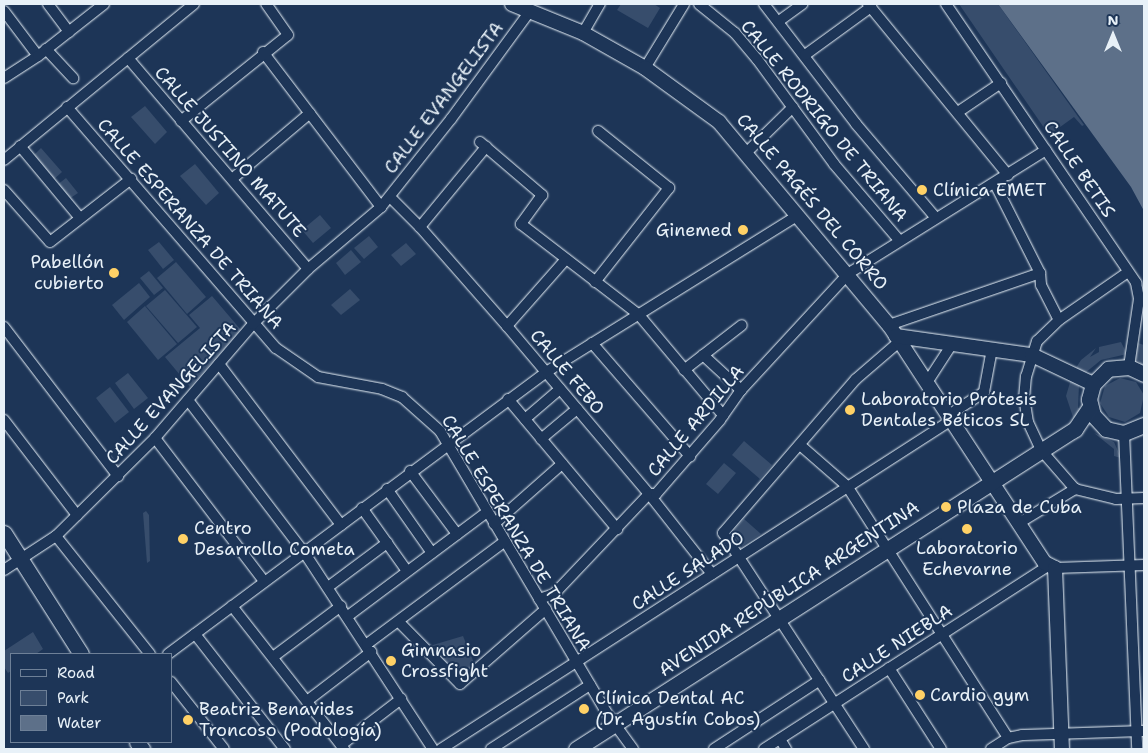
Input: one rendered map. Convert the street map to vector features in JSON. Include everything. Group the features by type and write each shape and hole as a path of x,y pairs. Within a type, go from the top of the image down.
{"main road":[{"name":"CALLE PAGÉS DEL CORRO","path":"512,4 583,33 645,68 719,122 747,152 798,215 849,273 895,334 953,419 1019,524 1052,567"},
{"path":"895,334 1032,355 1093,384"},
{"path":"1106,429 1093,415 1090,406 1093,384 1108,370 1129,367 1144,374"},
{"path":"1075,428 1090,406"},
{"path":"1075,428 1106,429 1124,433 1144,425"},
{"name":"AVENIDA REPÚBLICA ARGENTINA","path":"576,749 1075,428"},
{"path":"4,533 80,653"},
{"path":"1052,567 1062,749"}],"street":[{"path":"48,4 69,32"},
{"path":"4,78 38,56 104,4"},
{"path":"4,160 194,4"},
{"path":"181,120 263,52 288,35 266,4"},
{"path":"583,33 600,4"},
{"path":"645,68 684,4"},
{"name":"CALLE RODRIGO DE TRIANA","path":"699,4 735,33 793,107 834,164 899,240"},
{"path":"764,4 779,21 856,124 936,218"},
{"path":"779,21 802,4"},
{"name":"CALLE BETIS","path":"946,4 1136,283 1139,299 1129,367"},
{"path":"805,55 869,5 1008,175"},
{"path":"4,11 38,56"},
{"name":"CALLE EVANGELISTA","path":"4,570 56,536 121,477 253,324 308,269 381,207 453,120 530,11"},
{"path":"46,49 86,92"},
{"path":"263,52 381,207"},
{"name":"CALLE JUSTINO MATUTE","path":"128,58 308,269"},
{"path":"958,112 1001,83"},
{"name":"CALLE ESPERANZA DE TRIANA","path":"67,107 131,179 253,324 276,348 318,377 382,389 402,397 430,420 440,431 445,445 505,541 576,662 633,749"},
{"path":"747,152 793,107"},
{"path":"232,180 310,113"},
{"path":"595,282 669,188 598,132"},
{"path":"420,227 483,145 542,195 521,224 639,315 723,415"},
{"path":"20,146 80,218"},
{"name":"CALLE ARDILLA","path":"539,599 554,594 649,494 656,494 690,456 741,390 849,273 899,240 995,184 1046,150"},
{"path":"4,190 48,241 63,232 131,179"},
{"path":"995,184 1040,273 1041,285 1059,320"},
{"name":"CALLE FEBO","path":"390,197 420,227 507,326 649,494 712,574"},
{"path":"169,653 445,445 546,372 798,215"},
{"path":"507,326 566,259"},
{"path":"1128,272 1059,320 1037,341 1032,355 1024,397 1028,422 1041,450 1075,489 1094,495 1126,499 1144,498"},
{"path":"864,749 780,617 723,533 895,334 1040,273"},
{"path":"684,370 742,325"},
{"path":"4,327 121,477"},
{"path":"592,343 690,456"},
{"path":"928,381 952,344"},
{"name":"CALLE SALADO","path":"441,749 953,419 955,411 984,392 992,348"},
{"path":"703,355 741,390"},
{"path":"219,364 341,525"},
{"path":"525,419 560,389"},
{"path":"508,399 617,529"},
{"path":"188,400 304,552 369,648 433,749"},
{"path":"541,438 577,409"},
{"path":"4,420 77,515"},
{"path":"1124,433 1129,566 1140,731 1137,749"},
{"path":"155,438 264,581"},
{"path":"800,445 848,486 1008,738"},
{"path":"494,524 562,464"},
{"path":"410,472 457,534"},
{"path":"387,489 432,553"},
{"path":"1019,524 1075,489"},
{"path":"362,508 408,571"},
{"path":"348,616 487,512"},
{"path":"56,536 149,653"},
{"path":"307,701 399,622 505,541"},
{"path":"328,587 387,543"},
{"path":"1052,567 1144,565"},
{"name":"CALLE NIEBLA","path":"764,749 889,668 1052,567"},
{"path":"232,606 342,747 400,699"},
{"path":"273,657 341,606"},
{"path":"399,622 460,684 546,610"},
{"path":"195,634 285,749"},
{"path":"889,668 941,749"},
{"path":"714,749 820,680"},
{"path":"172,683 224,749"},
{"path":"491,749 590,685"},
{"path":"172,701 181,696"},
{"path":"991,749 1008,738 1140,731"},
{"path":"780,739 786,749"}],"green space":[{"path":"621,4 654,4 660,8 648,28 617,10"},
{"path":"959,4 998,4 1084,125 1082,126 1074,117 1049,135"},
{"path":"145,106 167,132 155,144 131,117"},
{"path":"41,148 62,172 53,180 32,157"},
{"path":"195,164 219,193 206,205 180,176"},
{"path":"66,178 78,193 69,199 57,185"},
{"path":"320,215 331,228 313,243 302,230"},
{"path":"369,236 378,247 364,259 354,248"},
{"path":"159,242 174,260 163,269 148,250"},
{"path":"406,243 416,254 401,266 391,255"},
{"path":"351,250 361,262 345,275 336,263"},
{"path":"176,262 206,297 187,314 157,278"},
{"path":"149,271 163,288 154,295 140,278"},
{"path":"139,283 150,297 124,320 112,305"},
{"path":"350,289 360,300 341,315 331,305"},
{"path":"165,290 197,327 178,343 146,306"},
{"path":"212,296 241,330 190,387 165,357 200,328 189,315"},
{"path":"145,306 177,344 158,360 127,322"},
{"path":"1121,342 1127,354 1101,360 1085,373 1074,371 1081,360 1096,348 1090,357 1099,352 1099,347"},
{"path":"1135,342 1144,345 1144,366 1133,357"},
{"path":"128,373 148,398 134,409 115,383"},
{"path":"1120,378 1136,382 1144,395 1140,413 1125,422 1109,417 1100,403 1105,386"},
{"path":"1071,379 1079,385 1078,408 1082,408 1074,420 1066,396"},
{"path":"110,387 129,412 115,423 96,398"},
{"path":"1094,433 1114,442 1121,458 1114,456 1114,449"},
{"path":"744,441 772,465 760,479 732,455"},
{"path":"724,463 736,473 718,494 706,484"},
{"path":"146,511 149,515 150,561 147,563 143,513"},
{"path":"744,519 761,534 742,546 732,532"},
{"path":"33,632 43,649 37,653 10,653 10,672 8,673 4,667 4,651"},
{"path":"463,636 476,668 459,678 426,647"}],"water":[{"path":"998,4 1144,4 1144,211 1131,187"}],"place":[{"name":"Clínica EMET","path":"922,190"},
{"name":"Ginemed","path":"743,230"},
{"name":"Pabellón cubierto","path":"114,273"},
{"name":"Laboratorio Prótesis Dentales Béticos SL","path":"850,410"},
{"name":"Plaza de Cuba","path":"946,507"},
{"name":"Laboratorio Echevarne","path":"967,529"},
{"name":"Centro Desarrollo Cometa","path":"183,539"},
{"name":"Gimnasio Crossfight","path":"391,661"},
{"name":"Cardio gym","path":"920,695"},
{"name":"Clínica Dental AC (Dr. Agustín Cobos)","path":"584,709"},
{"name":"Beatriz Benavides Troncoso (Podología)","path":"188,720"}]}
